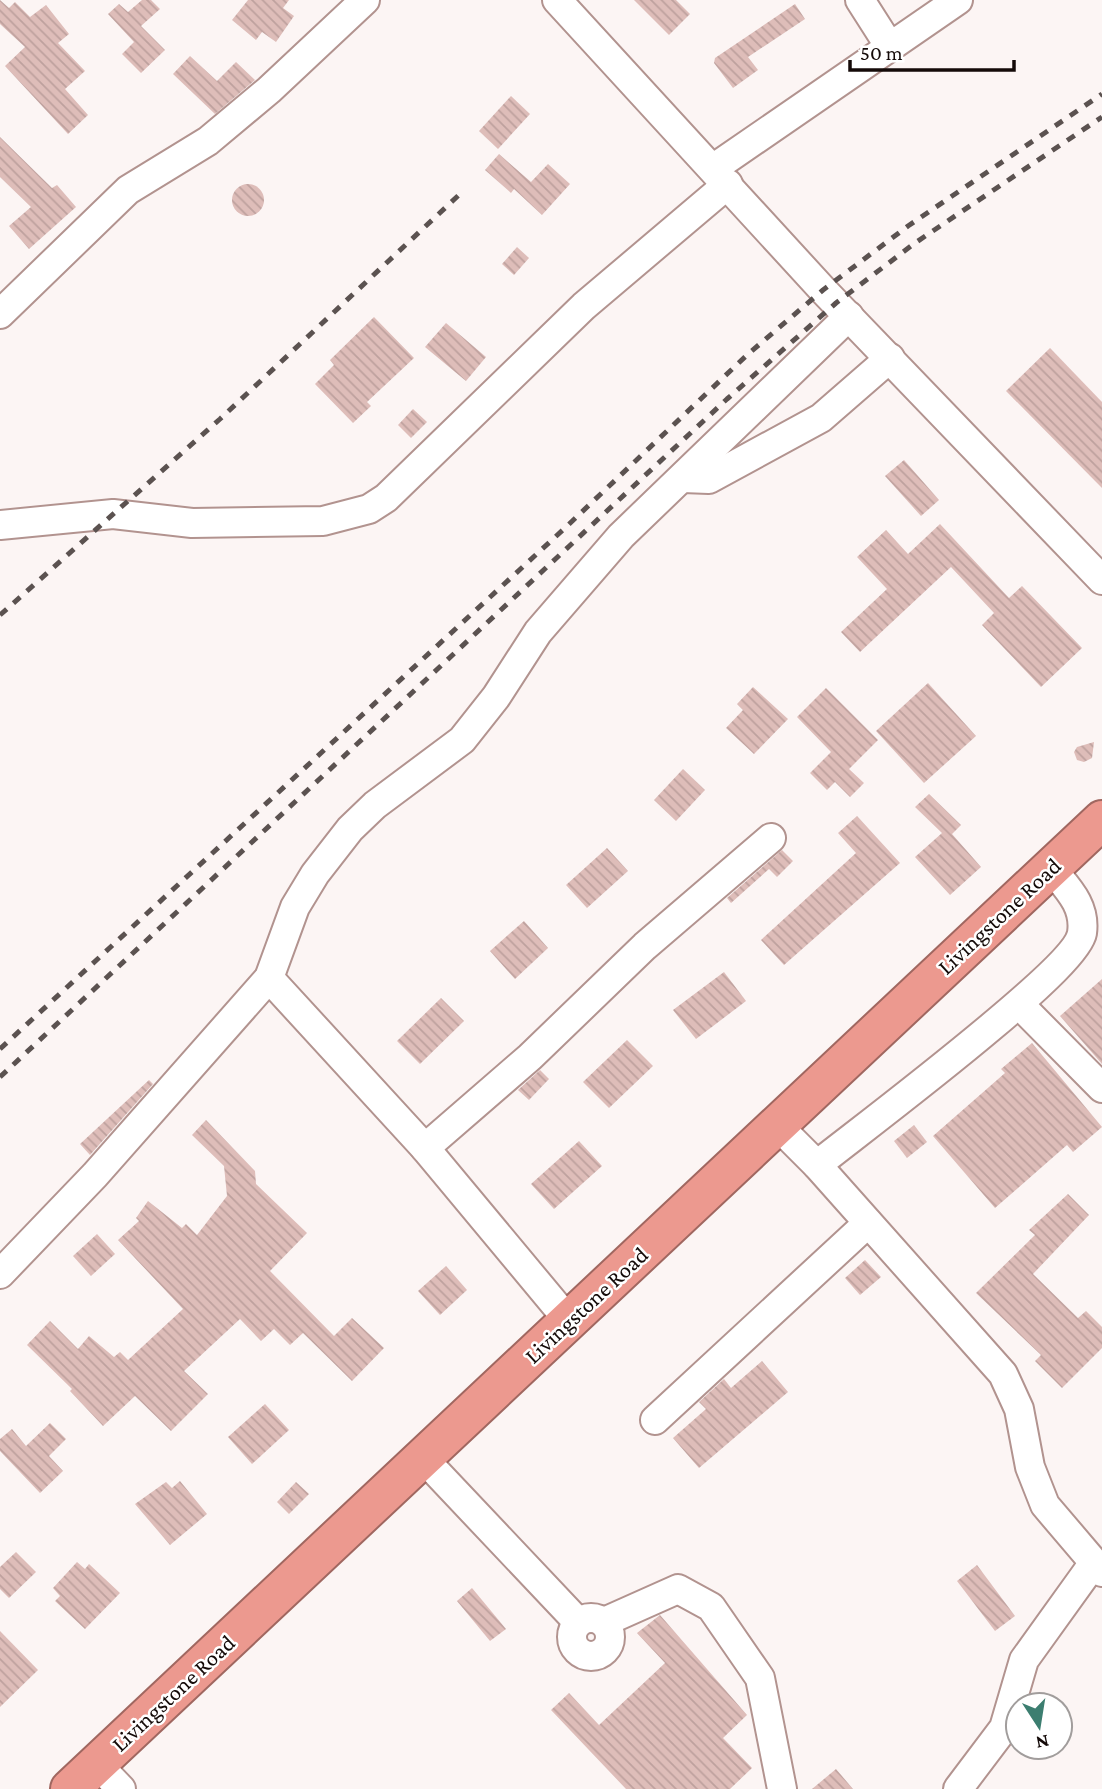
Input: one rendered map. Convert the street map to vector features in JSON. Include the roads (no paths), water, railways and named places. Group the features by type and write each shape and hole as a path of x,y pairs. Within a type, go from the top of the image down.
{"highway":[{"name":"Livingstone Road","path":"96,1781 423,1458 1100,824"}],"street":[{"path":"0,314 128,190 208,141 269,90 365,0"},
{"path":"557,0 849,316 1102,580"},
{"path":"860,0 890,47"},
{"path":"0,525 113,514 192,523 323,521 369,509 386,498 721,176 890,47 958,0"},
{"path":"0,1274 95,1175 269,978 295,908 315,874 350,829 375,805 462,740 496,697 538,632 621,536 849,316"},
{"path":"683,478 709,479 821,418 890,358"},
{"path":"425,1148 530,1057 645,946 771,838"},
{"path":"817,1165 1018,1004 1063,962 1082,934 1080,904 1051,868"},
{"path":"269,978 425,1148 569,1321"},
{"path":"1018,1004 1102,1088"},
{"path":"777,1125 817,1165 1003,1374 1019,1409 1030,1467 1045,1505 1098,1568 1024,1660 1004,1728 992,1748 958,1789"},
{"path":"655,1420 868,1223"},
{"path":"423,1458 591,1622 678,1589 711,1607 760,1678 782,1789"}],"railway":[{"path":"0,1049 566,527 747,355 823,290 908,226 1102,94"},
{"path":"0,1077 727,399 836,303 915,243 1102,117"},
{"path":"0,615 220,419 461,193"}]}
